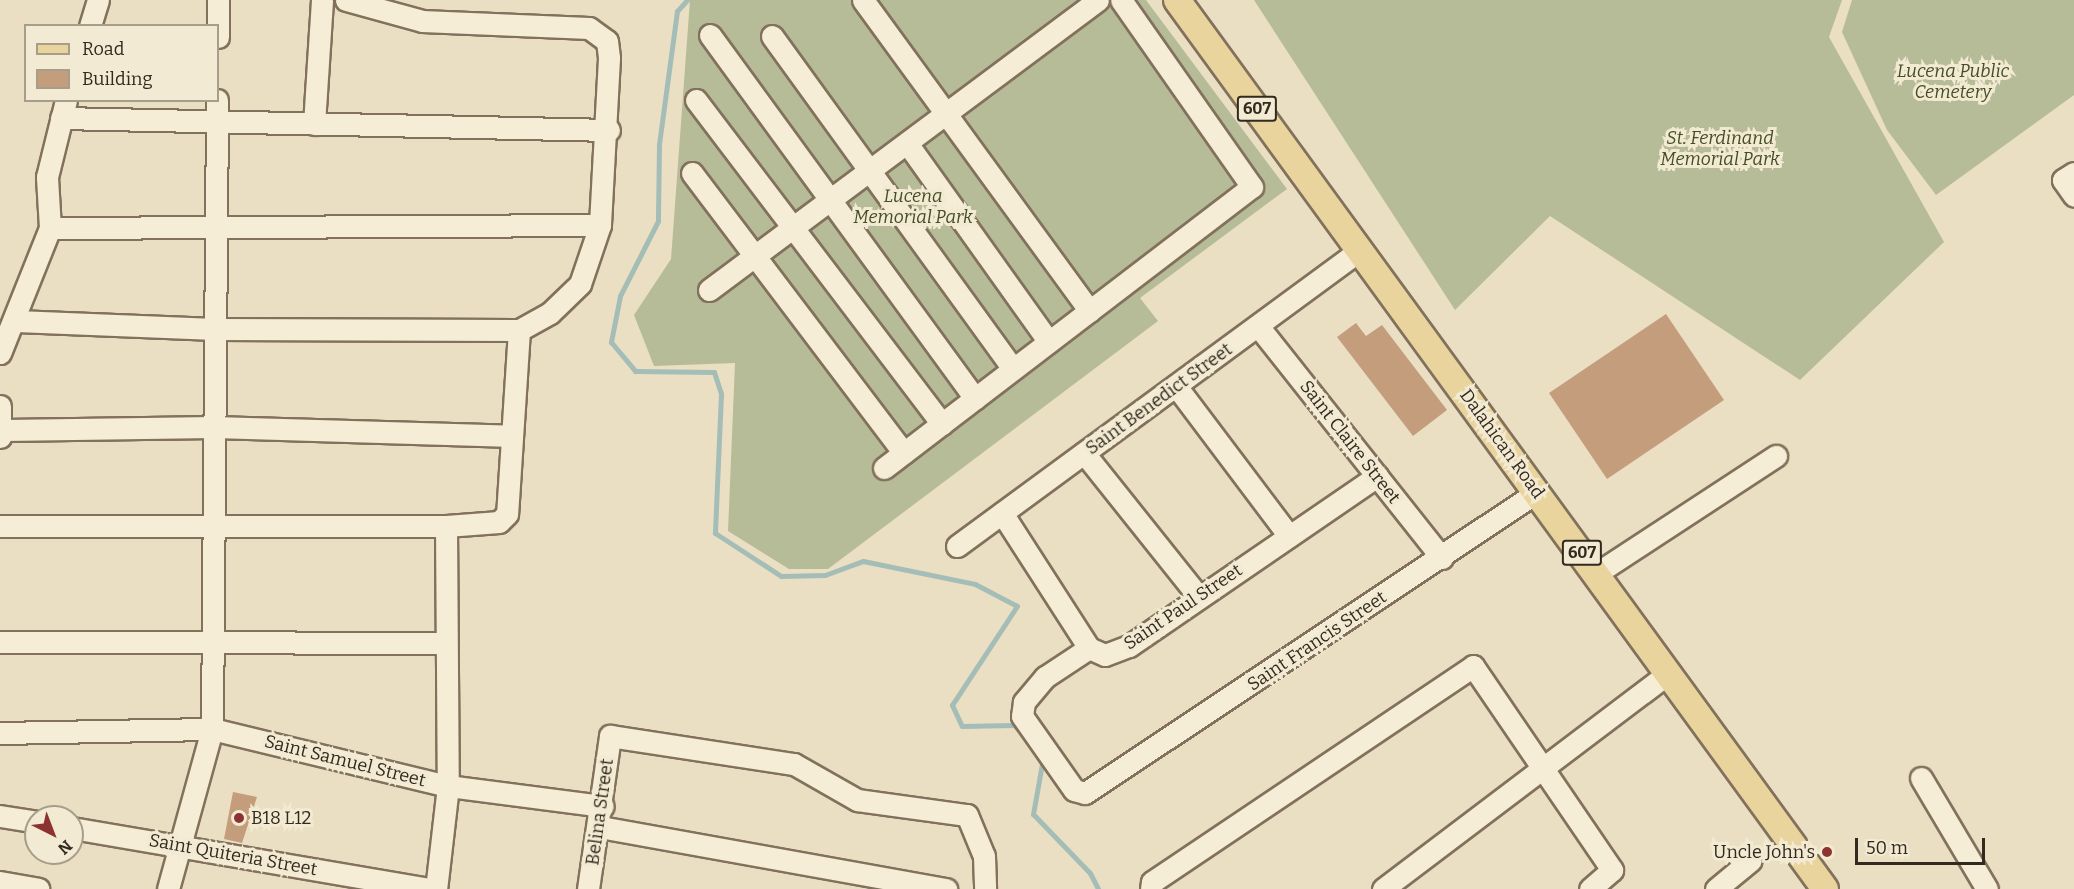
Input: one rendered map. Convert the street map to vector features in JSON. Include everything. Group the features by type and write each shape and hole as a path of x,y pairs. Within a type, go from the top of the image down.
{"main road":[{"name":"Dalahican Road","path":"1177,0 1597,573 1825,889"}],"street":[{"path":"91,24 98,0"},
{"path":"218,0 218,24"},
{"path":"314,124 322,0"},
{"path":"16,321 215,329 519,330 550,313 580,284 600,225 609,130 607,41 589,28 422,21 346,0"},
{"path":"863,0 943,115 1090,311"},
{"path":"709,290 1098,0"},
{"path":"884,468 1252,187 1121,0"},
{"path":"710,35 975,399"},
{"path":"772,36 1013,369"},
{"path":"696,100 942,424"},
{"path":"168,889 212,729 217,102"},
{"path":"0,353 16,321 50,228 47,177 63,109 217,122 609,130"},
{"path":"907,143 1049,342"},
{"path":"692,172 904,453"},
{"path":"2074,173 2063,180 2074,196"},
{"path":"50,228 216,224 600,225"},
{"name":"Saint Benedict Street","path":"957,546 1360,249"},
{"name":"Saint Claire Street","path":"1258,326 1442,558"},
{"path":"0,526 446,526 499,522 507,514 510,436 519,330"},
{"path":"1176,386 1289,536"},
{"path":"0,406 2,433 214,427 510,436"},
{"path":"1084,453 1198,597"},
{"path":"1597,573 1776,456"},
{"name":"Saint Paul Street","path":"1089,648 1105,655 1129,646 1377,476"},
{"name":"Saint Francis Street","path":"1089,648 1045,677 1024,702 1022,716 1074,790 1096,788 1442,558 1537,492"},
{"path":"1002,513 1089,648"},
{"path":"446,526 448,786 603,806"},
{"path":"0,642 212,639 446,643"},
{"path":"1151,889 1152,882 1473,666 1612,870 1590,889"},
{"path":"1383,889 1669,673"},
{"name":"Saint Samuel Street","path":"0,733 212,729 448,786 436,889"},
{"name":"Belina Street","path":"590,888 603,806 610,736 794,764 857,800 967,814 984,856 985,889"},
{"path":"1921,778 1987,889"},
{"path":"0,816 24,820"},
{"path":"600,827 946,889"},
{"name":"Saint Quiteria Street","path":"84,830 430,889"},
{"path":"1728,886 1751,860"},
{"path":"0,882 38,889"}],"green space":[{"name":"Lucena Memorial Park","path":"690,0 1146,0 1287,189 1140,298 1158,321 828,569 789,569 728,531 735,363 654,366 634,315 671,259"},
{"name":"St. Ferdinand Memorial Park","path":"1254,0 1842,0 1829,37 1944,242 1800,380 1550,216 1455,310"},
{"name":"Lucena Public Cemetery","path":"1852,0 2074,0 2074,95 1936,195 1887,130 1842,32"}],"building":[{"path":"1666,314 1724,400 1607,479 1549,393"},
{"path":"1356,323 1366,336 1382,325 1447,410 1413,436 1337,337"},
{"name":"B18 L12","path":"233,792 257,797 242,843 224,839"}],"waterway":[{"path":"687,0 677,11 659,145 658,221 620,296 611,342 635,371 714,372 721,394 715,533 781,576 825,575 863,561 975,584 1017,606 952,705 962,726 1014,725 1025,737"},
{"path":"1043,758 1033,814 1090,873 1098,889"}],"place":[{"name":"B18 L12","path":"239,818"},
{"name":"Uncle John's","path":"1827,852"}]}
